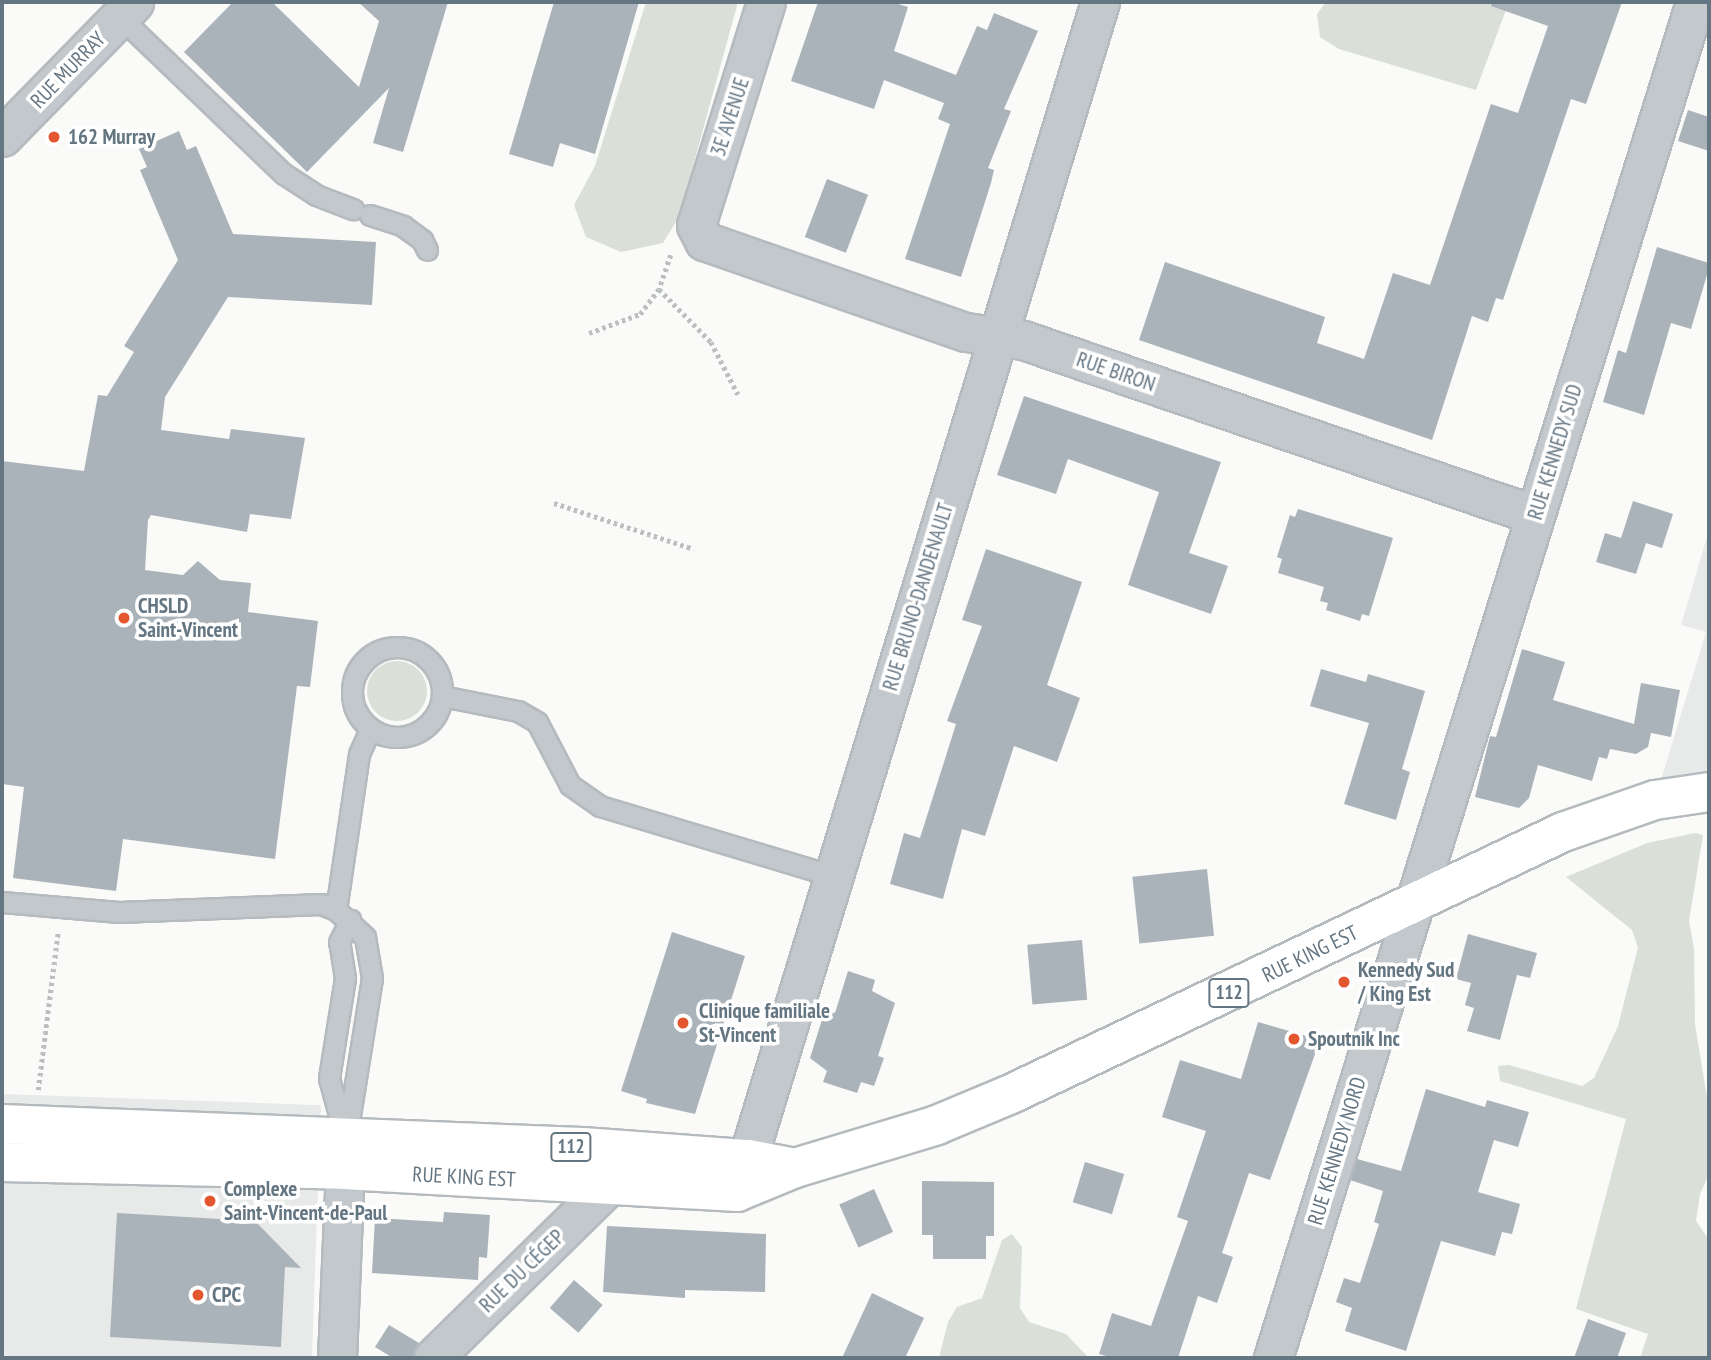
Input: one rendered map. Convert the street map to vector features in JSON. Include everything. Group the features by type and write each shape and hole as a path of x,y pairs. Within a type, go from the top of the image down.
{"main road":[{"name":"RUE KING EST","path":"17,1125 345,1155 610,1184 742,1175 795,1168 914,1133 1011,1094 1563,832 1655,800 1709,792"},
{"name":"RUE KING EST","path":"2,1162 583,1147 742,1175"}],"street":[{"name":"3E AVENUE","path":"697,229 766,2"},
{"name":"RUE BRUNO-DANDENAULT","path":"742,1175 1100,2"},
{"name":"RUE KENNEDY SUD","path":"1414,903 1695,2"},
{"name":"RUE MURRAY","path":"2,137 127,9"},
{"name":"RUE BIRON","path":"697,229 715,246 967,332 1023,340 1535,515"},
{"name":"RUE KENNEDY NORD","path":"1273,1358 1414,903"},
{"path":"337,1358 345,1155"},
{"name":"RUE DU CÉGEP","path":"433,1358 610,1184"}],"lane":[{"path":"127,9 284,174 316,195 402,226 422,240 427,250"},
{"path":"406,648 424,656 440,678 442,696 429,724 411,736 390,737 370,729 353,704 352,683 360,664 377,651 406,648"},
{"path":"442,696 518,711 537,722 570,785 600,807 834,876"},
{"path":"345,1155 329,1078 345,978 339,942 359,754 370,729"},
{"path":"2,902 167,914 321,904 343,915 365,937 372,978 345,1155"}],"path":[{"path":"589,332 640,314 659,289 671,254 697,229"},
{"path":"659,289 710,342 738,394"},
{"path":"554,503 694,550"},
{"path":"17,1125 62,908"}],"shaded area":[{"path":"646,2 738,2 679,217 663,243 621,252 586,237 574,205 595,166"},
{"path":"1326,2 1509,2 1476,90 1339,49 1320,37 1317,14"},
{"path":"1709,530 1709,792 1655,800 1706,632 1681,625"},
{"path":"397,661 414,666 422,674 427,691 422,708 414,716 397,721 380,716 372,708 367,691 372,674 380,666"},
{"path":"1695,833 1703,835 1689,921 1694,948 1695,1024 1709,1110 1709,1174 1700,1194 1696,1221 1709,1240 1709,1358 1640,1358 1648,1334 1576,1309 1626,1119 1500,1081 1498,1066 1509,1065 1582,1086 1594,1078 1618,1026 1638,947 1632,930 1566,877 1647,843"},
{"path":"2,1094 321,1105 312,1358 2,1358"},
{"path":"1012,1234 1022,1247 1020,1308 1029,1322 1066,1334 1089,1358 939,1358 948,1322 957,1307 982,1298 1002,1240"}],"building":[{"path":"233,2 272,2 359,87 379,21 358,2 448,2 403,152 373,143 389,88 307,172 184,52"},
{"path":"554,2 639,2 595,154 560,143 553,167 509,154"},
{"path":"818,2 892,2 908,7 894,51 956,75 977,26 987,30 994,13 1038,31 1004,109 1011,111 988,168 994,170 991,183 961,277 905,259 950,124 938,119 944,103 884,80 874,109 791,81"},
{"path":"1492,2 1622,2 1586,104 1571,99 1503,300 1496,298 1488,322 1472,316 1432,440 1139,340 1165,262 1325,317 1317,343 1364,359 1393,273 1430,285 1491,104 1518,113 1548,26 1491,6"},
{"path":"1688,110 1709,117 1709,151 1678,141"},
{"path":"179,131 187,150 196,146 233,234 376,242 372,305 228,297 165,397 161,430 229,439 231,429 305,438 291,519 250,514 247,532 151,515 148,520 145,570 183,575 198,561 220,580 251,583 248,612 318,621 310,687 297,686 275,859 123,839 116,891 13,878 24,787 2,784 2,461 84,471 98,395 107,396 134,352 124,346 178,260 140,170 147,167 139,149"},
{"path":"827,179 868,195 846,253 805,237"},
{"path":"1657,247 1709,263 1709,268 1691,329 1671,323 1644,415 1603,402 1618,350 1626,353"},
{"path":"1024,396 1221,462 1189,553 1228,566 1211,614 1128,585 1159,492 1068,459 1056,494 997,475"},
{"path":"1633,501 1673,514 1662,548 1646,543 1636,574 1596,562 1605,533 1621,538"},
{"path":"1298,509 1393,538 1369,616 1362,614 1360,621 1326,610 1328,603 1320,601 1324,587 1278,573 1282,559 1277,557 1290,515 1295,517"},
{"path":"986,549 1082,582 1047,685 1080,698 1057,762 1014,746 985,836 962,829 943,899 890,884 904,833 920,838 956,724 947,721 982,626 962,620"},
{"path":"1522,649 1565,662 1553,700 1634,724 1641,683 1680,690 1671,737 1651,733 1648,747 1636,754 1610,749 1607,759 1599,757 1592,781 1538,765 1529,798 1519,808 1475,797 1490,736 1496,737"},
{"path":"1321,669 1366,682 1368,674 1425,691 1402,769 1410,772 1396,820 1344,804 1369,723 1310,706"},
{"path":"1207,869 1214,936 1139,943 1132,877"},
{"name":"Clinique familiale St-Vincent","path":"672,932 745,956 695,1114 646,1103 647,1099 621,1091"},
{"path":"1468,934 1537,953 1530,978 1517,975 1500,1040 1467,1031 1474,1008 1465,1005 1471,983 1456,979"},
{"path":"1082,940 1087,1000 1032,1005 1027,945"},
{"path":"848,971 875,980 872,991 895,1003 878,1056 884,1058 874,1086 861,1082 857,1093 823,1082 827,1071 810,1058 825,1010 835,1013"},
{"path":"1258,1022 1320,1040 1270,1180 1249,1173 1222,1253 1233,1257 1217,1303 1198,1296 1178,1358 1113,1358 1099,1354 1112,1313 1151,1326 1188,1221 1177,1217 1206,1131 1162,1117 1180,1060 1241,1079"},
{"path":"1426,1089 1485,1107 1487,1100 1529,1112 1518,1147 1494,1140 1478,1192 1520,1204 1512,1234 1502,1232 1495,1256 1441,1241 1406,1351 1345,1331 1352,1308 1336,1302 1344,1278 1360,1283 1379,1224 1374,1222 1383,1191 1350,1180 1357,1159 1401,1171"},
{"path":"1085,1162 1124,1174 1112,1214 1073,1202"},
{"path":"922,1181 994,1182 994,1236 986,1236 986,1259 933,1259 933,1235 922,1235"},
{"path":"874,1189 893,1232 858,1247 839,1204"},
{"path":"444,1212 490,1215 487,1258 479,1257 478,1280 372,1273 375,1218 443,1222"},
{"name":"CPC","path":"117,1213 255,1221 301,1268 285,1267 281,1347 110,1337"},
{"path":"607,1226 766,1234 765,1292 685,1290 685,1298 603,1292"},
{"path":"574,1280 603,1305 578,1333 550,1308"},
{"path":"872,1293 924,1318 905,1358 842,1358"},
{"path":"1588,1319 1626,1333 1617,1358 1574,1358"},
{"path":"389,1325 419,1343 413,1358 393,1358 375,1347"}],"place":[{"name":"162 Murray","path":"54,137"},
{"name":"CHSLD Saint-Vincent","path":"124,618"},
{"name":"Kennedy Sud / King Est","path":"1344,982"},
{"name":"Clinique familiale St-Vincent","path":"683,1023"},
{"name":"Spoutnik Inc","path":"1294,1039"},
{"name":"Complexe Saint-Vincent-de-Paul","path":"210,1201"},
{"name":"CPC","path":"198,1295"}]}
